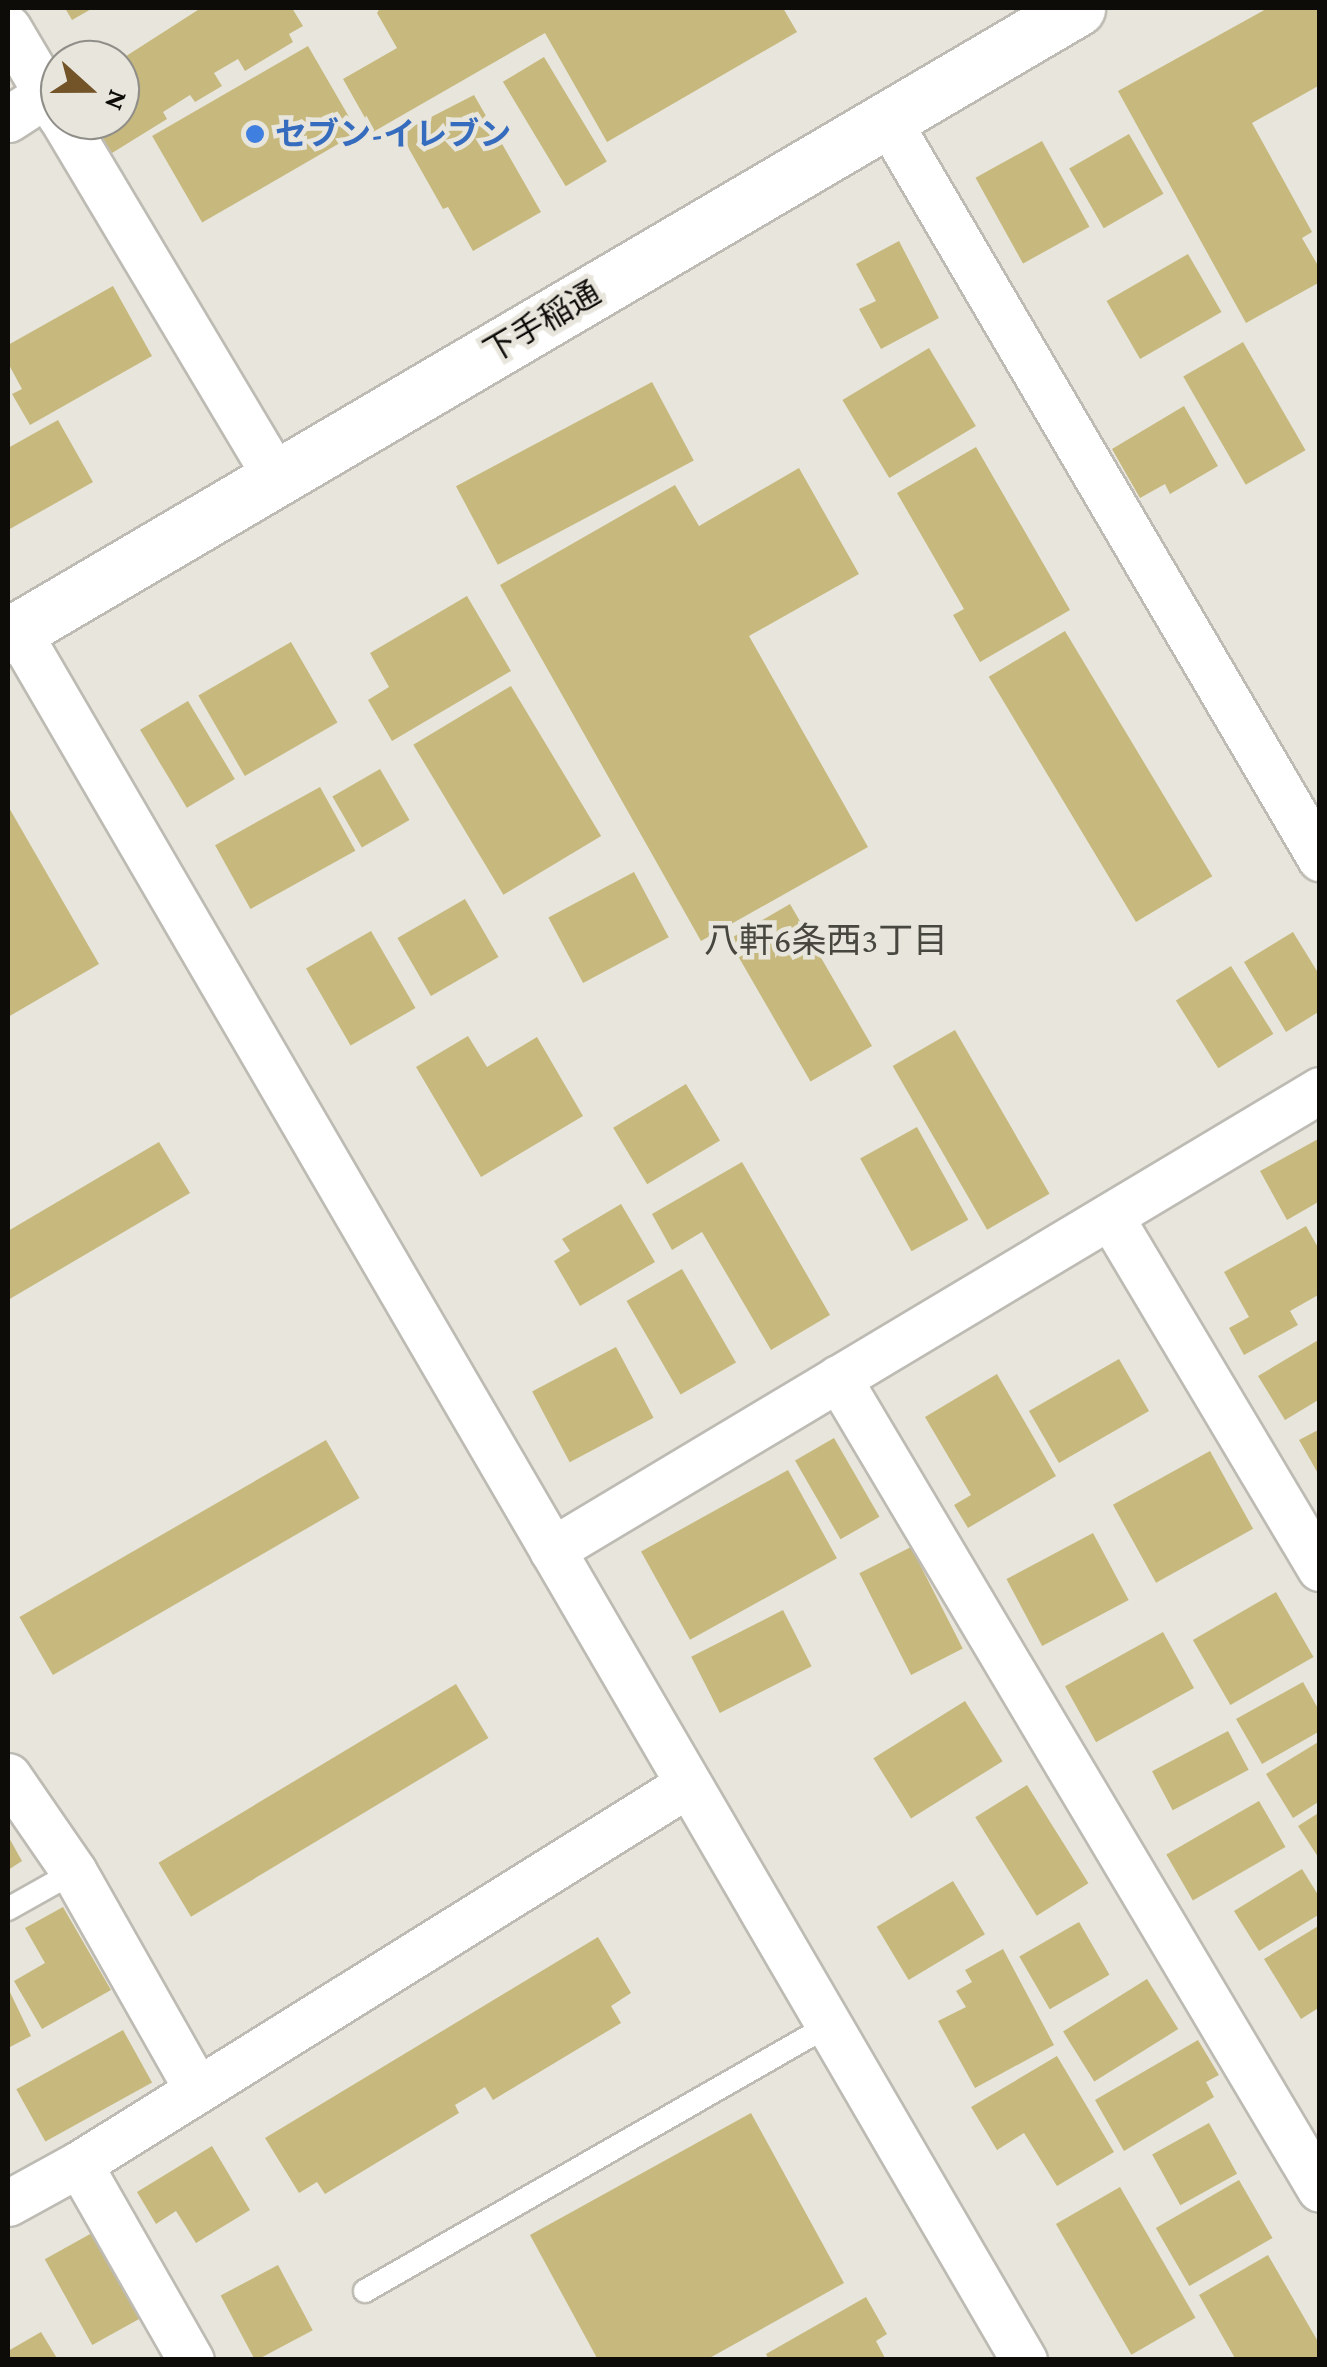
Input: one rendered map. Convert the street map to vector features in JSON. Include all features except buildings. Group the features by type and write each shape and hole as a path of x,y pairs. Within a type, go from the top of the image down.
{"main road":[{"name":"下手稲通","path":"12,633 1076,8"}],"street":[{"path":"8,28 40,82"},
{"path":"8,119 40,113"},
{"path":"887,119 1320,858"},
{"path":"75,140 276,478"},
{"path":"12,633 1024,2360"},
{"path":"552,1550 1320,1090"},
{"path":"1110,1216 1320,1568"},
{"path":"838,1378 1320,2188"},
{"path":"8,1776 74,1872 196,2088"},
{"path":"8,2203 79,2164 688,1784"},
{"path":"79,2164 191,2360"}],"lane":[{"path":"8,1908 74,1872"},
{"path":"365,2291 829,2026"}],"place":[{"name":"セブン-イレブン","path":"255,134"}],"district":[{"name":"八軒6条西3丁目","path":"826,941"}]}
